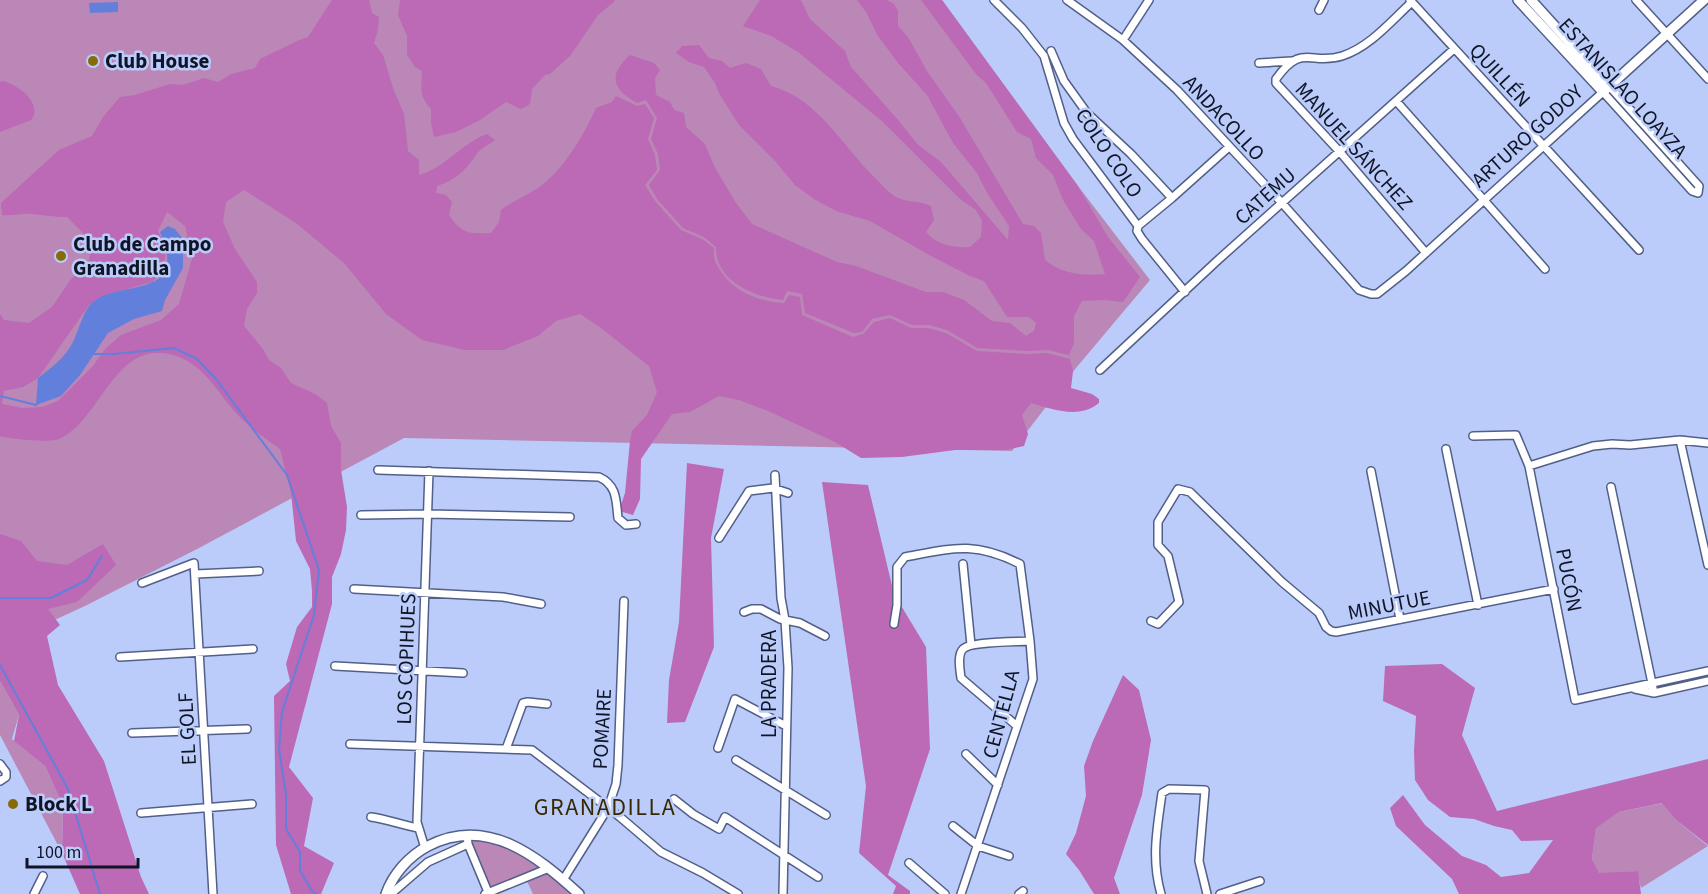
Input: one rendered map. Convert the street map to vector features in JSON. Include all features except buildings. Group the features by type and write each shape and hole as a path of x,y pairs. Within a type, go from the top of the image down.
{"street":[{"name":"COLO COLO","path":"994,0 1022,28 1044,56 1064,123 1073,139 1138,226 1137,231 1142,239 1185,292"},
{"name":"ANDACOLLO","path":"1067,0 1123,40 1177,90 1359,290 1371,294"},
{"path":"1123,40 1149,0"},
{"path":"1319,10 1324,0"},
{"path":"1294,60 1341,56 1373,39 1413,3 1424,0"},
{"name":"ESTANISLAO LOAYZA","path":"1518,0 1606,89 1699,186 1698,193 1692,191 1606,89 1531,0"},
{"path":"1636,0 1708,79"},
{"name":"ARTURO GODOY","path":"1371,294 1377,294 1426,253 1704,0"},
{"name":"QUILLÉN","path":"1413,3 1639,250"},
{"name":"CATEMU","path":"1100,370 1454,49"},
{"name":"COLO COLO","path":"1051,51 1064,81 1087,113 1131,154 1172,198"},
{"name":"MANUEL SÁNCHEZ","path":"1259,63 1294,60"},
{"name":"MANUEL SÁNCHEZ","path":"1294,60 1278,76 1276,83 1339,151 1426,253"},
{"path":"1397,102 1545,269"},
{"path":"1138,226 1229,147"},
{"name":"PUCÓN","path":"1473,436 1516,435 1529,466 1575,700 1632,688"},
{"path":"1680,440 1708,565"},
{"path":"1529,466 1593,446 1680,440 1708,443"},
{"path":"1446,449 1478,604"},
{"path":"378,470 599,477 608,481 614,488 618,518 626,525 636,524"},
{"name":"LOS COPIHUES","path":"424,848 418,828 419,746 429,471"},
{"path":"1371,471 1400,619"},
{"name":"LA PRADERA","path":"775,475 781,598 788,668 783,894"},
{"path":"1611,488 1654,693"},
{"path":"719,538 747,492 774,489 788,493"},
{"name":"MINUTUE","path":"1151,621 1158,624 1179,602 1168,556 1158,545 1158,522 1178,489 1190,492 1282,582 1319,613 1326,627 1331,631 1336,632 1554,589"},
{"path":"362,515 570,517"},
{"name":"CENTELLA","path":"894,624 897,605 897,567 905,556 961,547 1000,553 1020,564 1033,679 961,894"},
{"name":"EL GOLF","path":"142,583 194,563 213,894"},
{"path":"963,564 971,645"},
{"path":"195,574 259,571"},
{"path":"354,589 503,597 541,604"},
{"name":"POMAIRE","path":"563,879 608,808 616,784 624,601"},
{"path":"744,612 761,609 776,617 800,623 825,636"},
{"path":"1017,726 962,678 960,654 962,650 971,645 1030,640"},
{"path":"120,657 253,649"},
{"path":"335,666 463,674"},
{"path":"1632,688 1708,671"},
{"path":"1632,688 1654,693 1708,681"},
{"path":"718,748 735,699 786,726"},
{"path":"506,749 523,703 547,704"},
{"path":"132,733 247,729"},
{"path":"350,744 532,750 661,852 738,894"},
{"path":"966,754 998,785"},
{"path":"736,760 826,814"},
{"path":"0,764 6,772 6,777 0,781"},
{"path":"1161,894 1154,864 1162,794 1169,789 1205,790 1199,861 1207,894"},
{"path":"674,799 693,814 719,829 725,817 818,877"},
{"path":"141,813 252,804"},
{"path":"371,817 388,819 418,828"},
{"path":"953,826 978,846 1009,856"},
{"path":"388,894 394,878 403,866 424,848 441,840 491,837 504,841 549,868 579,894"},
{"path":"467,840 486,893 549,868"},
{"path":"388,894 428,862 467,840"},
{"path":"909,864 945,894"},
{"path":"34,894 43,876"},
{"path":"1220,894 1260,882"}],"shaded area":[{"name":"Club de Campo Granadilla","path":"0,0 942,0 1150,280 1076,368 1012,451 404,438 199,548 85,606 0,645"},
{"path":"332,0 369,0 372,13 379,17 374,43 383,55 404,114 408,151 419,160 419,175 437,167 478,138 487,134 495,140 480,151 460,174 437,186 436,193 446,195 452,202 449,215 458,226 467,232 491,233 499,222 501,210 547,181 579,141 596,108 612,102 616,96 637,106 645,104 654,118 648,139 655,155 657,170 645,185 655,201 681,230 702,239 714,248 715,260 720,270 740,290 756,298 774,302 784,303 789,295 800,297 802,315 853,337 863,334 874,322 890,318 911,328 928,328 946,333 977,351 1047,353 1070,359 1073,371 1071,388 1092,394 1099,399 1099,403 1083,411 1066,412 1031,403 1022,415 1028,434 1024,446 1006,450 955,450 902,457 861,458 835,442 768,411 739,400 719,396 690,412 672,414 641,459 640,499 633,515 619,511 625,493 632,431 647,415 657,392 649,366 580,314 556,321 538,336 503,350 465,350 422,340 386,314 344,263 296,223 244,190 226,202 223,222 235,249 257,282 257,293 247,309 244,326 269,360 281,368 291,383 315,394 327,403 331,426 341,443 341,470 347,507 346,530 341,554 332,577 332,604 289,767 313,798 304,846 334,863 321,894 291,894 276,845 274,696 290,681 286,664 297,627 312,607 312,591 310,569 296,541 291,493 280,449 242,419 196,367 179,357 157,353 139,357 125,367 87,415 74,429 59,439 39,441 0,436 0,314 4,320 29,323 52,307 71,279 88,265 91,246 83,233 67,217 2,215 1,203 59,150 92,136 103,117 120,97 135,95 170,84 183,85 204,78 218,82 231,74 255,68 260,59 308,37","holes":["167,212 185,226 192,259 179,304 161,320 121,335 106,348 92,367 58,401 42,407 23,408 2,404 4,391 23,387 38,378 89,305 105,295 152,282 163,272 166,250 158,231"]},
{"path":"400,0 615,1 598,15 570,56 550,74 545,75 532,89 530,104 521,109 506,102 480,120 456,132 434,137 431,109 424,100 422,91 422,71 415,67 407,55 407,36 398,15"},
{"path":"760,0 800,0 810,19 845,51 851,67 918,145 941,162 1008,240 1009,226 977,173 953,143 927,95 898,63 878,36 857,0 887,0 894,4 898,11 898,26 908,37 927,71 960,118 1023,224 1034,226 1041,233 1045,260 1051,265 1073,273 1105,274 1094,241 1081,229 1063,200 1053,175 1036,158 1031,139 1017,132 986,83 976,74 921,0 942,0 1078,186 1108,237 1140,277 1123,302 1082,301 1074,316 1074,343 1069,355 1048,350 977,348 947,330 929,325 912,325 890,315 872,319 862,332 854,333 805,313 802,294 787,291 783,300 772,298 749,291 729,278 717,259 716,247 704,237 683,228 657,199 649,185 660,170 658,154 651,139 657,118 646,100 637,103 629,98 618,87 616,81 618,69 630,55 654,63 660,70 655,78 656,95 670,102 674,110 684,113 686,127 705,144 715,168 752,224 837,262 856,266 926,292 943,292 964,300 992,321 1010,323 1026,336 1034,331 1036,323 1029,317 1007,317 984,281 931,256 870,221 836,211 795,185 739,125 704,67 689,62 676,53 682,46 699,45 709,58 722,61 730,68 746,63 761,69 771,86 788,92 816,112 891,193 900,199 931,206 934,220 926,232 930,236 946,245 970,247 981,237 982,221 976,210 960,199 883,122 798,52 771,36 743,26"},
{"path":"3,81 21,90 32,101 34,114 31,120 0,132 0,82"},
{"path":"687,463 724,469 711,538 714,647 685,722 667,723 669,680 679,622"},
{"path":"822,482 868,485 894,594 926,647 930,749 888,875 910,891 910,894 893,894 896,886 859,853 866,786"},
{"path":"0,534 21,541 37,561 67,565 103,544 116,565 77,602 48,609 60,625 47,636 58,685 104,761 141,877 149,894 80,894 62,853 63,806 45,766 14,741 19,715 0,681"},
{"path":"1442,664 1475,688 1462,735 1497,811 1708,759 1708,845 1676,820 1662,803 1619,812 1596,828 1592,859 1599,873 1638,871 1641,894 1459,894 1452,879 1396,826 1390,808 1403,795 1425,825 1462,856 1486,865 1501,877 1529,873 1553,840 1521,841 1512,830 1474,819 1450,817 1428,800 1415,780 1416,716 1383,701 1385,666"},
{"path":"1123,675 1139,690 1151,740 1142,795 1114,878 1120,894 1094,894 1066,854 1076,833 1086,796 1084,766"},
{"path":"0,681 19,715 12,739 45,766 63,806 62,853 0,735"},
{"path":"1663,803 1676,820 1708,846 1641,888 1637,871 1599,874 1592,859 1596,827 1619,812"},
{"path":"474,840 494,843 510,849 543,868 490,889 471,844"},
{"path":"546,871 572,894 533,894 526,879"}],"water":[{"path":"118,2 118,12 90,13 89,3"},
{"path":"168,226 175,229 183,239 183,268 165,300 162,311 134,319 108,333 80,375 61,396 36,405 38,378 66,353 87,308 101,297 146,285 158,279 166,269 167,254 160,232"}],"waterway":[{"path":"92,354 174,348 197,359 216,379 287,475 319,570 314,615 282,712 279,749 286,795 286,829 300,852 300,871 312,891 317,894"},
{"path":"0,396 37,404"},
{"path":"0,598 51,598 87,580 102,556"},
{"path":"0,665 68,789 100,894"}],"place":[{"name":"Club House","path":"93,61"},
{"name":"Club de Campo Granadilla","path":"61,256"},
{"name":"Block L","path":"13,804"}],"district":[{"name":"GRANADILLA","path":"605,807"}]}
